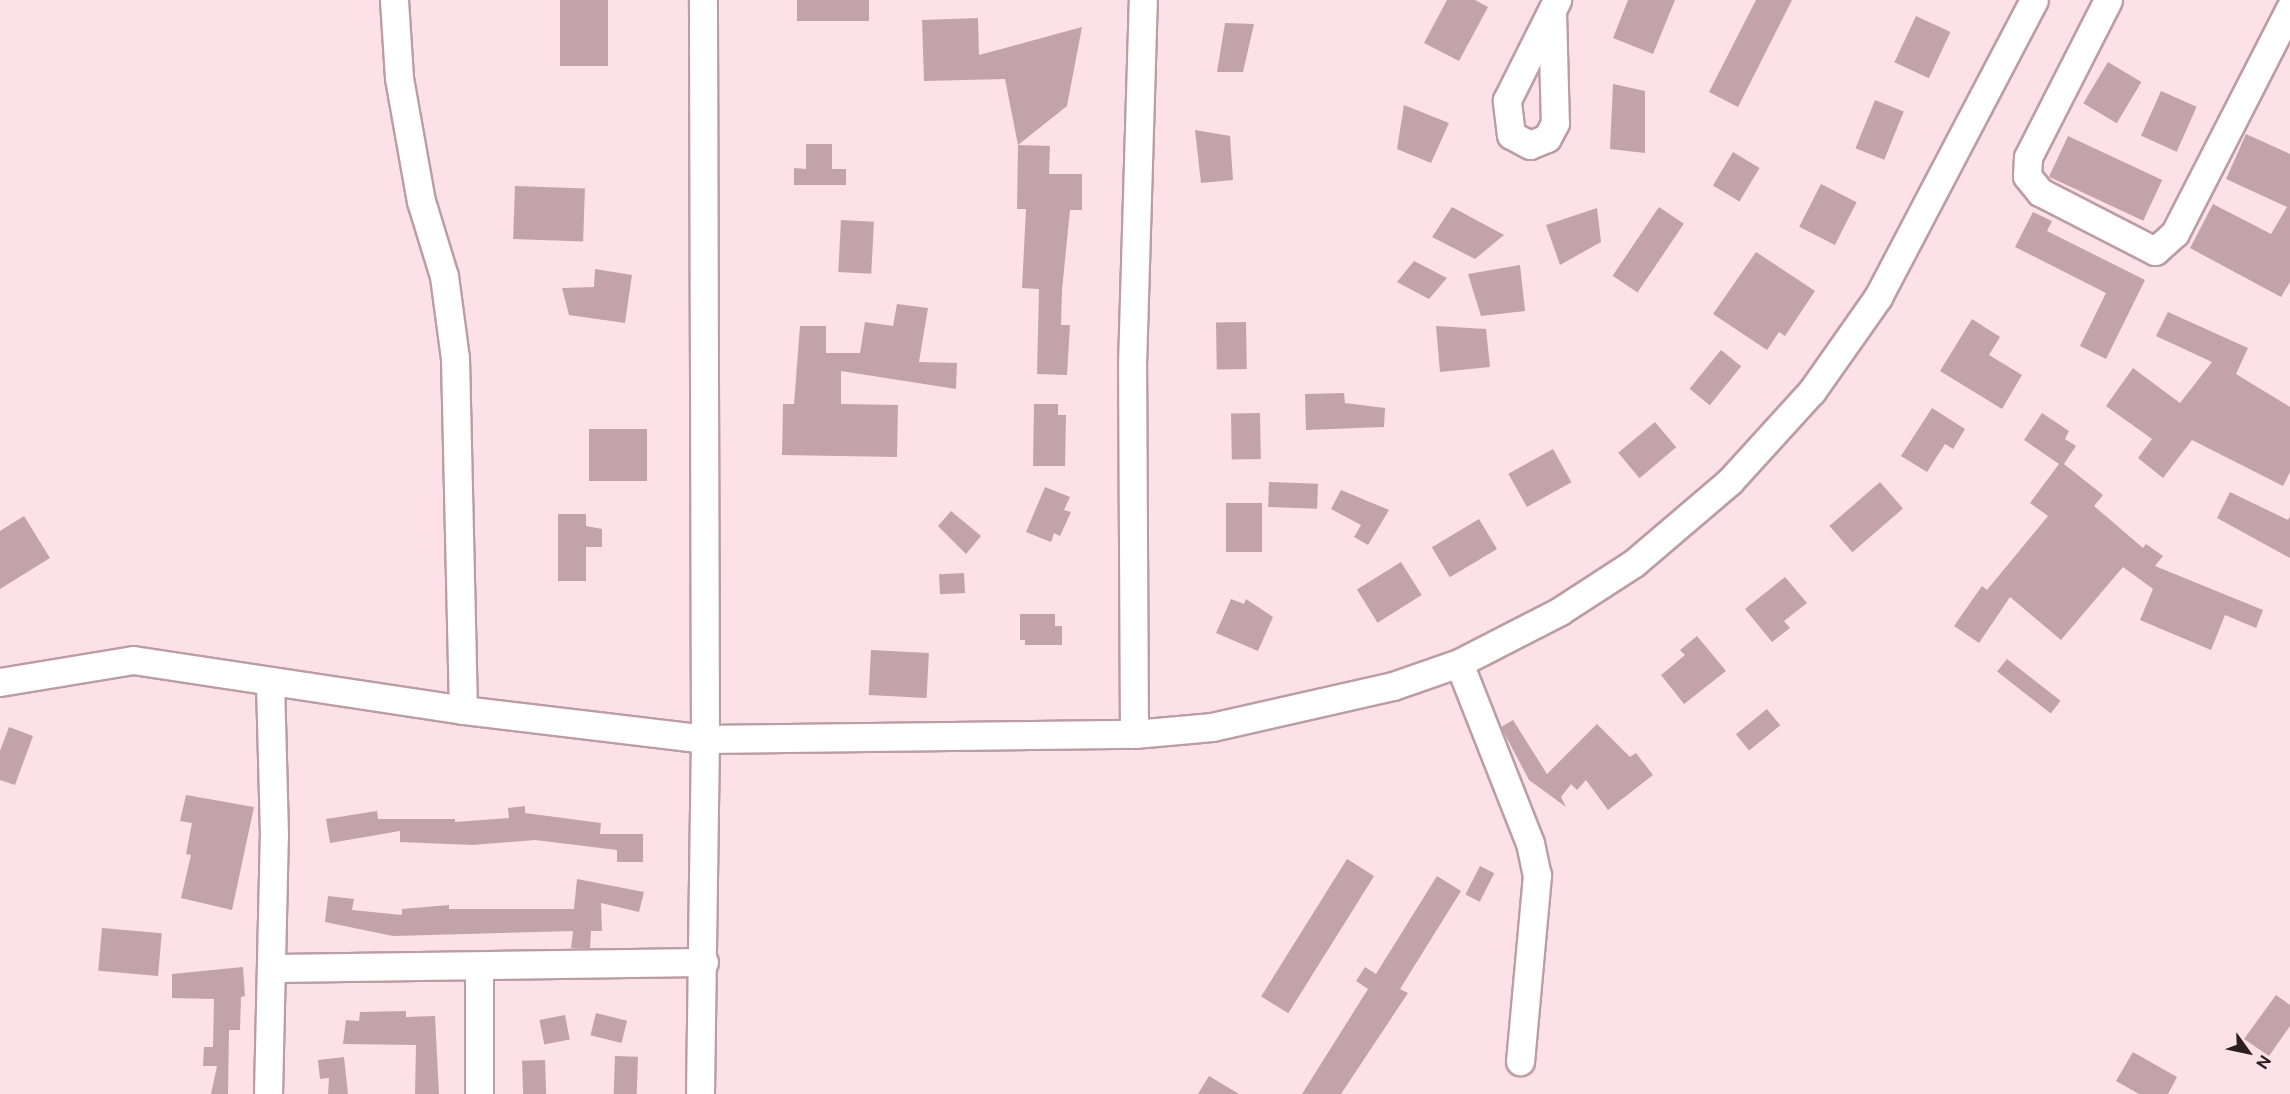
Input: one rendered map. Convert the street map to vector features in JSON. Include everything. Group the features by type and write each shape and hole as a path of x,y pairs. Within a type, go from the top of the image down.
{"street":[{"path":"394,0 399,78 421,201 444,276 455,358 463,710"},
{"path":"700,1094 704,962 705,740 703,0"},
{"path":"1134,734 1132,365 1143,0"},
{"path":"0,682 133,660 463,710 705,740 1134,734 1212,727 1393,686 1459,663 1560,611 1634,563 1730,481 1812,391 1878,297 2034,0"},
{"path":"2108,0 2028,157 2027,176 2040,192 2155,250 2175,234 2290,8"},
{"path":"1459,663 1530,843 1537,875 1520,1061"},
{"path":"267,1094 273,968 270,681"},
{"path":"273,968 704,962"},
{"path":"479,966 479,1094"}],"building":[{"path":"560,0 608,0 608,66 560,66"},
{"path":"797,0 869,0 869,21 797,21"},
{"path":"1447,0 1475,0 1488,7 1459,61 1424,43"},
{"path":"1628,0 1675,0 1653,54 1613,38"},
{"path":"1756,0 1792,0 1738,107 1709,92"},
{"path":"1916,16 1950,32 1929,78 1894,62"},
{"path":"978,18 979,55 1082,27 1067,106 1018,145 1005,79 924,81 922,20"},
{"path":"1225,23 1254,24 1243,72 1217,72"},
{"path":"2108,62 2141,82 2117,123 2083,103"},
{"path":"1613,84 1645,91 1645,153 1610,149"},
{"path":"2161,91 2197,107 2177,152 2141,136"},
{"path":"1875,100 1904,112 1884,160 1856,148"},
{"path":"1404,105 1449,123 1431,163 1397,149"},
{"path":"1195,130 1230,136 1233,180 1201,183"},
{"path":"2246,134 2290,154 2290,282 2281,297 2190,248 2213,204 2271,234 2287,207 2226,179"},
{"path":"2068,136 2162,180 2143,221 2049,177"},
{"path":"806,144 832,144 832,169 846,169 846,185 794,185 794,168 806,169"},
{"path":"1018,145 1050,146 1049,174 1082,174 1082,210 1070,210 1062,290 1061,325 1070,325 1067,375 1037,374 1039,289 1022,288 1026,209 1017,209"},
{"path":"1733,152 1760,168 1739,201 1713,185"},
{"path":"1821,184 1857,202 1835,245 1799,227"},
{"path":"515,186 585,188 583,241 513,239"},
{"path":"1452,207 1504,235 1475,259 1432,237"},
{"path":"1659,207 1684,224 1637,293 1613,276"},
{"path":"1597,208 1601,242 1560,265 1546,225"},
{"path":"2033,212 2052,221 2047,231 2145,280 2106,359 2080,346 2106,293 2015,247"},
{"path":"841,220 874,222 871,274 838,272"},
{"path":"1756,252 1815,291 1785,336 1779,332 1767,350 1713,314"},
{"path":"1414,261 1447,278 1429,299 1397,282"},
{"path":"1520,265 1525,311 1481,316 1468,274"},
{"path":"595,269 632,275 625,323 569,315 562,288 594,287"},
{"path":"897,304 928,308 919,362 957,363 956,389 841,371 841,404 898,405 897,457 782,455 783,404 794,404 800,326 826,326 826,353 860,353 865,322 893,326"},
{"path":"2168,312 2248,348 2236,374 2290,407 2290,472 2283,486 2192,440 2163,478 2138,458 2152,439 2106,406 2133,368 2180,403 2212,362 2156,336"},
{"path":"1972,319 2000,337 1989,355 2022,375 2002,409 1940,371"},
{"path":"1246,322 1247,369 1217,370 1216,323"},
{"path":"1436,326 1486,329 1490,367 1440,372"},
{"path":"1721,350 1741,366 1710,405 1690,389"},
{"path":"1344,393 1345,403 1385,408 1384,427 1306,430 1305,394"},
{"path":"1034,404 1058,404 1058,415 1066,415 1065,466 1033,466"},
{"path":"1932,408 1965,429 1953,449 1945,444 1927,472 1901,456"},
{"path":"1260,413 1261,459 1232,459 1231,414"},
{"path":"2042,413 2069,431 2065,439 2076,446 2064,464 2103,495 2094,506 2143,548 2146,544 2163,556 2155,566 2263,610 2256,628 2225,615 2211,650 2140,620 2153,589 2123,567 2061,640 2010,597 1979,643 1954,626 1982,586 1987,590 2048,516 2030,503 2059,464 2024,440"},
{"path":"1655,422 1676,447 1639,478 1618,453"},
{"path":"589,429 647,429 647,481 589,481"},
{"path":"1553,449 1571,482 1527,507 1508,474"},
{"path":"1269,482 1318,484 1317,509 1268,507"},
{"path":"1880,482 1903,508 1852,552 1829,526"},
{"path":"1045,487 1070,497 1064,510 1071,512 1060,536 1054,533 1051,542 1026,532"},
{"path":"1341,490 1389,510 1368,545 1354,537 1361,525 1331,509"},
{"path":"2230,492 2288,520 2290,516 2290,558 2217,518"},
{"path":"1226,503 1262,503 1262,552 1226,552"},
{"path":"951,511 981,536 966,554 938,526"},
{"path":"558,514 586,514 586,526 602,529 602,547 586,547 586,581 558,581"},
{"path":"24,516 50,558 0,589 0,531"},
{"path":"1479,519 1497,549 1450,577 1432,547"},
{"path":"1401,562 1422,595 1378,623 1357,590"},
{"path":"964,573 965,593 940,594 939,574"},
{"path":"1785,577 1807,603 1784,621 1790,628 1772,642 1745,609"},
{"path":"1231,599 1244,604 1246,599 1273,617 1258,651 1216,633"},
{"path":"1020,614 1055,614 1055,626 1062,626 1062,645 1025,645 1025,640 1020,640"},
{"path":"1697,636 1726,671 1684,704 1661,675 1685,655 1680,650"},
{"path":"871,650 929,653 927,698 869,695"},
{"path":"2007,659 2061,701 2051,713 1997,672"},
{"path":"1767,709 1780,725 1749,750 1736,734"},
{"path":"1513,720 1547,774 1597,724 1630,757 1636,753 1653,775 1608,810 1586,780 1577,790 1571,784 1561,797 1566,807 1529,780 1501,727"},
{"path":"9,727 33,736 15,785 0,780 0,751"},
{"path":"186,795 254,807 232,910 181,898 191,855 186,854 192,823 180,821"},
{"path":"525,806 525,813 601,823 600,834 643,834 643,862 617,862 617,850 535,840 472,845 400,842 400,831 330,843 326,819 377,811 378,819 455,819 455,822 509,818 508,808"},
{"path":"1347,859 1374,876 1288,1013 1261,996"},
{"path":"1480,866 1494,873 1480,902 1465,895"},
{"path":"1437,876 1461,891 1400,989 1408,993 1341,1094 1302,1094 1368,989 1356,981 1365,967 1376,974"},
{"path":"577,879 644,892 639,912 601,903 602,931 591,931 590,948 571,948 573,931 393,936 325,922 328,896 354,899 352,910 402,915 402,909 449,905 449,909 574,909"},
{"path":"102,928 162,933 158,976 98,971"},
{"path":"243,967 245,996 241,997 240,1030 229,1030 228,1094 211,1094 217,1066 203,1066 204,1047 213,1047 214,999 172,998 172,974"},
{"path":"2276,995 2290,1005 2290,1026 2269,1056 2244,1039"},
{"path":"406,1011 406,1017 435,1016 439,1094 415,1094 416,1045 343,1044 346,1020 359,1021 360,1012"},
{"path":"596,1013 627,1021 621,1043 590,1035"},
{"path":"565,1015 570,1040 544,1045 539,1020"},
{"path":"2133,1052 2177,1077 2168,1094 2139,1094 2116,1081"},
{"path":"615,1056 638,1057 637,1094 614,1094"},
{"path":"344,1057 348,1094 328,1094 329,1078 320,1079 318,1060"},
{"path":"545,1060 546,1094 523,1094 522,1061"},
{"path":"1209,1076 1239,1094 1198,1094"}]}
